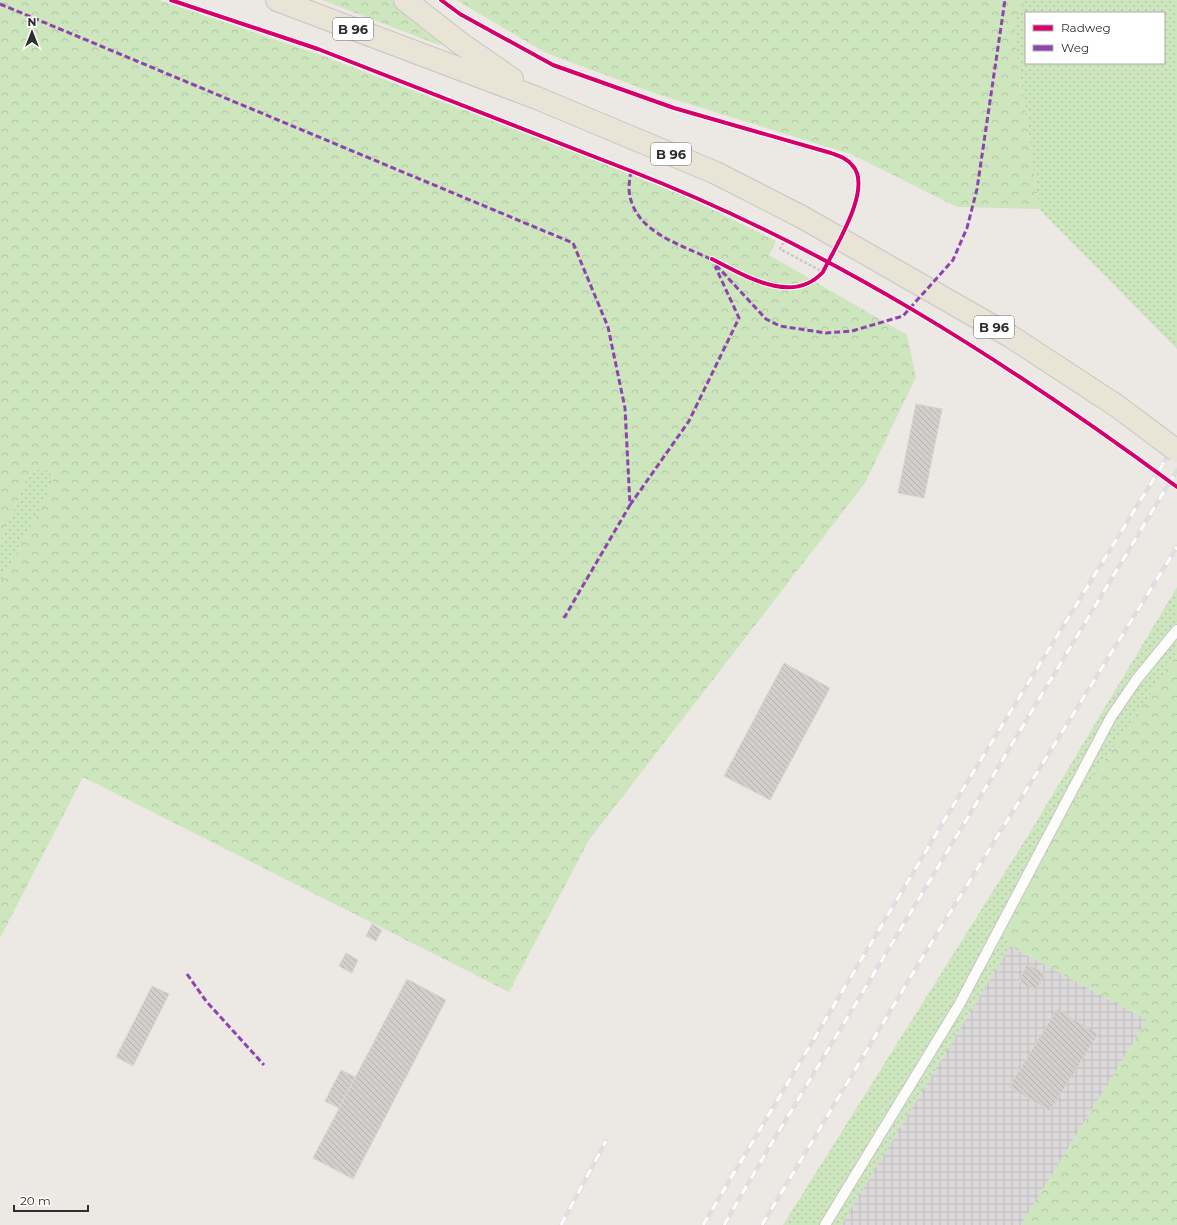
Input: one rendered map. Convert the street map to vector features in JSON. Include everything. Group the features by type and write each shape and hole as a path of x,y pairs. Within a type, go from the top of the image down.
{"main road":[{"name":"B 96","path":"278,0 538,98 716,173 802,217 1010,336 1117,406 1177,451"},
{"name":"B 96","path":"406,0 460,43 538,98"}],"lane":[{"path":"825,1225 959,1005 1111,717 1137,679 1177,630"}],"path":[{"path":"786,238 780,249 823,272"}],"shaded area":[{"path":"1010,946 1147,1020 1021,1225 841,1225"}],"green space":[{"path":"0,0 158,0 318,54 615,168 693,200 776,241 769,255 907,335 916,377 865,483 589,840 509,992 83,777 0,938 0,584 53,484 52,474 39,469 27,478 0,542"},
{"path":"322,0 392,0 448,41 439,45"},
{"path":"456,0 1025,0 1013,26 1039,209 957,207 853,155 654,93 546,53"},
{"path":"1025,0 1177,0 1177,349 1039,209 1013,26"},
{"path":"39,469 52,474 53,484 0,584 0,542 27,478"},
{"path":"1177,587 1177,623 1133,677 1082,764 953,1005 819,1225 783,1225 1032,829"},
{"path":"1177,635 1177,655 1058,828 1115,720 1140,682"},
{"path":"1177,655 1177,1225 1021,1225 1147,1020 1010,946 1004,931 1058,828"},
{"path":"1004,931 1010,946 841,1225 830,1225 964,1007"}],"building":[{"path":"916,404 942,409 924,498 898,493"},
{"path":"784,663 830,688 770,800 724,776"},
{"path":"372,924 382,930 376,941 366,936"},
{"path":"346,953 358,960 352,973 339,966"},
{"path":"1027,964 1045,973 1036,991 1019,982"},
{"path":"407,979 446,1000 353,1179 313,1158"},
{"path":"152,986 169,994 133,1066 116,1057"},
{"path":"1057,1009 1098,1034 1050,1111 1009,1087"},
{"path":"341,1070 355,1077 339,1108 325,1101"}],"railway":[{"path":"703,1225 966,784 1177,441"},
{"path":"724,1225 767,1151 1177,470"},
{"path":"762,1225 928,948 1177,547"},
{"path":"561,1225 606,1141"}],"marked path":[{"path":"716,265 766,319 780,326 826,333 852,331 903,316 953,260 967,228 977,189 1005,0"},
{"path":"0,4 573,243 608,327 625,408 630,505 564,618"},
{"path":"631,171 629,189 632,204 639,216 649,227 674,242 714,261"},
{"path":"630,505 689,421 739,318 715,266"},
{"path":"187,974 206,1001 264,1065"}],"cycle path":[{"path":"171,0 318,49 631,171 776,235 846,272 981,352 1113,440 1177,487"},
{"path":"441,0 460,14 553,65 674,108 840,156 852,165 858,175 858,188 850,218 823,272 811,282 797,287 783,287 768,284 738,273 712,259"}]}
